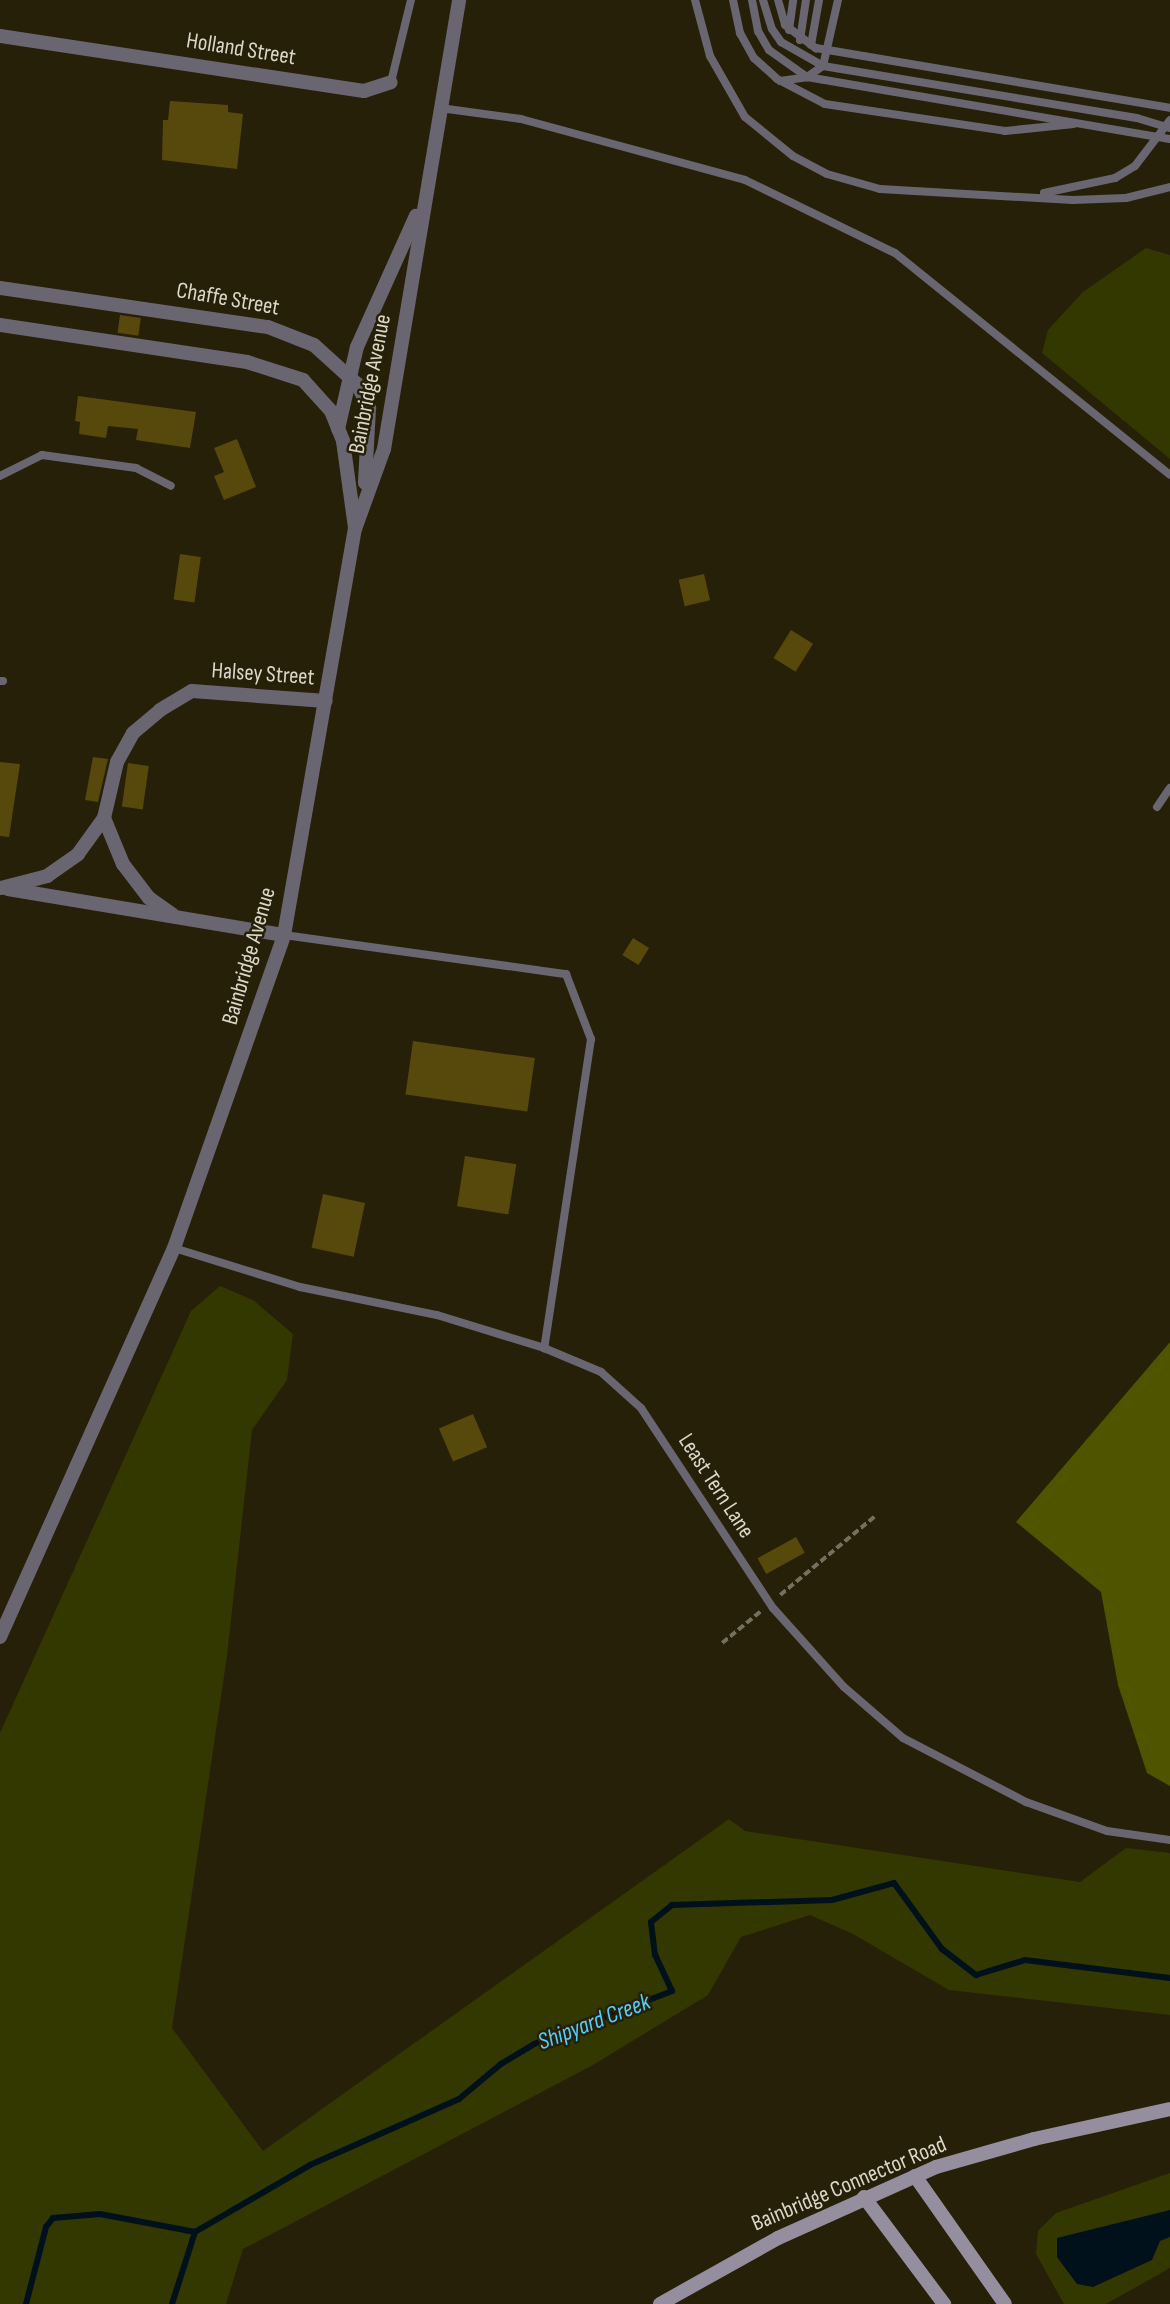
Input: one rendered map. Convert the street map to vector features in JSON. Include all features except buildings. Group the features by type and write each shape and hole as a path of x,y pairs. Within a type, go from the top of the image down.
{"street":[{"name":"Bainbridge Avenue","path":"0,1637 174,1248 284,935 355,528 384,449 420,209 459,0"},
{"name":"Holland Street","path":"0,36 364,91 391,82"},
{"name":"Bainbridge Avenue","path":"338,429 357,347 392,262 420,209"},
{"name":"Chaffe Street","path":"0,288 268,327 314,345 350,377 369,408 370,441 355,528"},
{"path":"0,325 276,368 303,380 331,411 338,429 355,528"},
{"name":"Halsey Street","path":"1,888 47,876 78,854 104,818 117,762 133,733 160,710 192,691 326,701"},
{"name":"Halsey Street","path":"104,818 122,864 149,898 174,916"},
{"name":"Halsey Street","path":"1,888 55,900 174,916 284,935"},
{"name":"Bainbridge Connector Road","path":"660,2304 720,2267 864,2197 915,2176 993,2150 1170,2109"},
{"path":"915,2176 1005,2304"},
{"path":"864,2197 944,2304"}],"lane":[{"name":"Holland Street","path":"391,82 411,0"},
{"path":"695,0 710,56 726,90 745,117 793,156 827,174 880,189 1102,200 1170,187"},
{"path":"733,0 740,33 754,58 780,81 825,104 1027,132 1078,123"},
{"path":"752,0 758,32 769,50 807,77"},
{"path":"763,0 772,29 782,42 823,66 1169,125 1167,138 1135,166 1115,178 1031,195"},
{"path":"778,0 789,30 811,46 1170,108"},
{"path":"789,30 793,0"},
{"path":"800,40 806,0"},
{"path":"811,46 819,0"},
{"path":"807,77 823,66 830,50 838,0"},
{"path":"780,81 807,77 1167,138"},
{"path":"440,108 521,119 745,180 895,253 1170,475"},
{"path":"0,476 42,455 136,468 171,486"},
{"path":"1157,807 1170,788"},
{"path":"284,935 566,974 591,1039 544,1348"},
{"name":"Least Tern Lane","path":"174,1248 300,1287 437,1315 544,1348 601,1373 640,1408 770,1603 844,1687 903,1738 1026,1802 1107,1831 1170,1840"}],"path":[{"path":"722,1643 874,1516"}],"green space":[{"path":"1146,248 1170,255 1170,459 1042,353 1048,330 1083,292"},
{"path":"220,1286 253,1300 293,1334 287,1380 252,1430 227,1656 172,2028 263,2151 729,1819 745,1831 1080,1882 1126,1848 1170,1853 1170,2015 949,1990 853,1934 810,1915 741,1937 708,1995 593,2065 243,2249 226,2304 0,2304 0,1733 191,1311"},
{"path":"1170,2173 1170,2268 1106,2304 1064,2304 1036,2254 1038,2231 1056,2213"}],"shaded area":[{"path":"1170,1342 1170,1786 1147,1773 1118,1685 1101,1592 1016,1522"}],"water":[{"path":"1170,2210 1170,2237 1160,2241 1152,2260 1093,2287 1077,2284 1057,2257 1057,2238"}],"waterway":[{"name":"Shipyard Creek","path":"26,2304 46,2227 53,2218 100,2214 195,2232 310,2165 459,2099 501,2064 534,2044 672,1991 655,1955 651,1922 672,1905 832,1900 894,1883 942,1949 976,1975 1025,1960 1170,1978"},
{"path":"172,2304 195,2232"}]}
